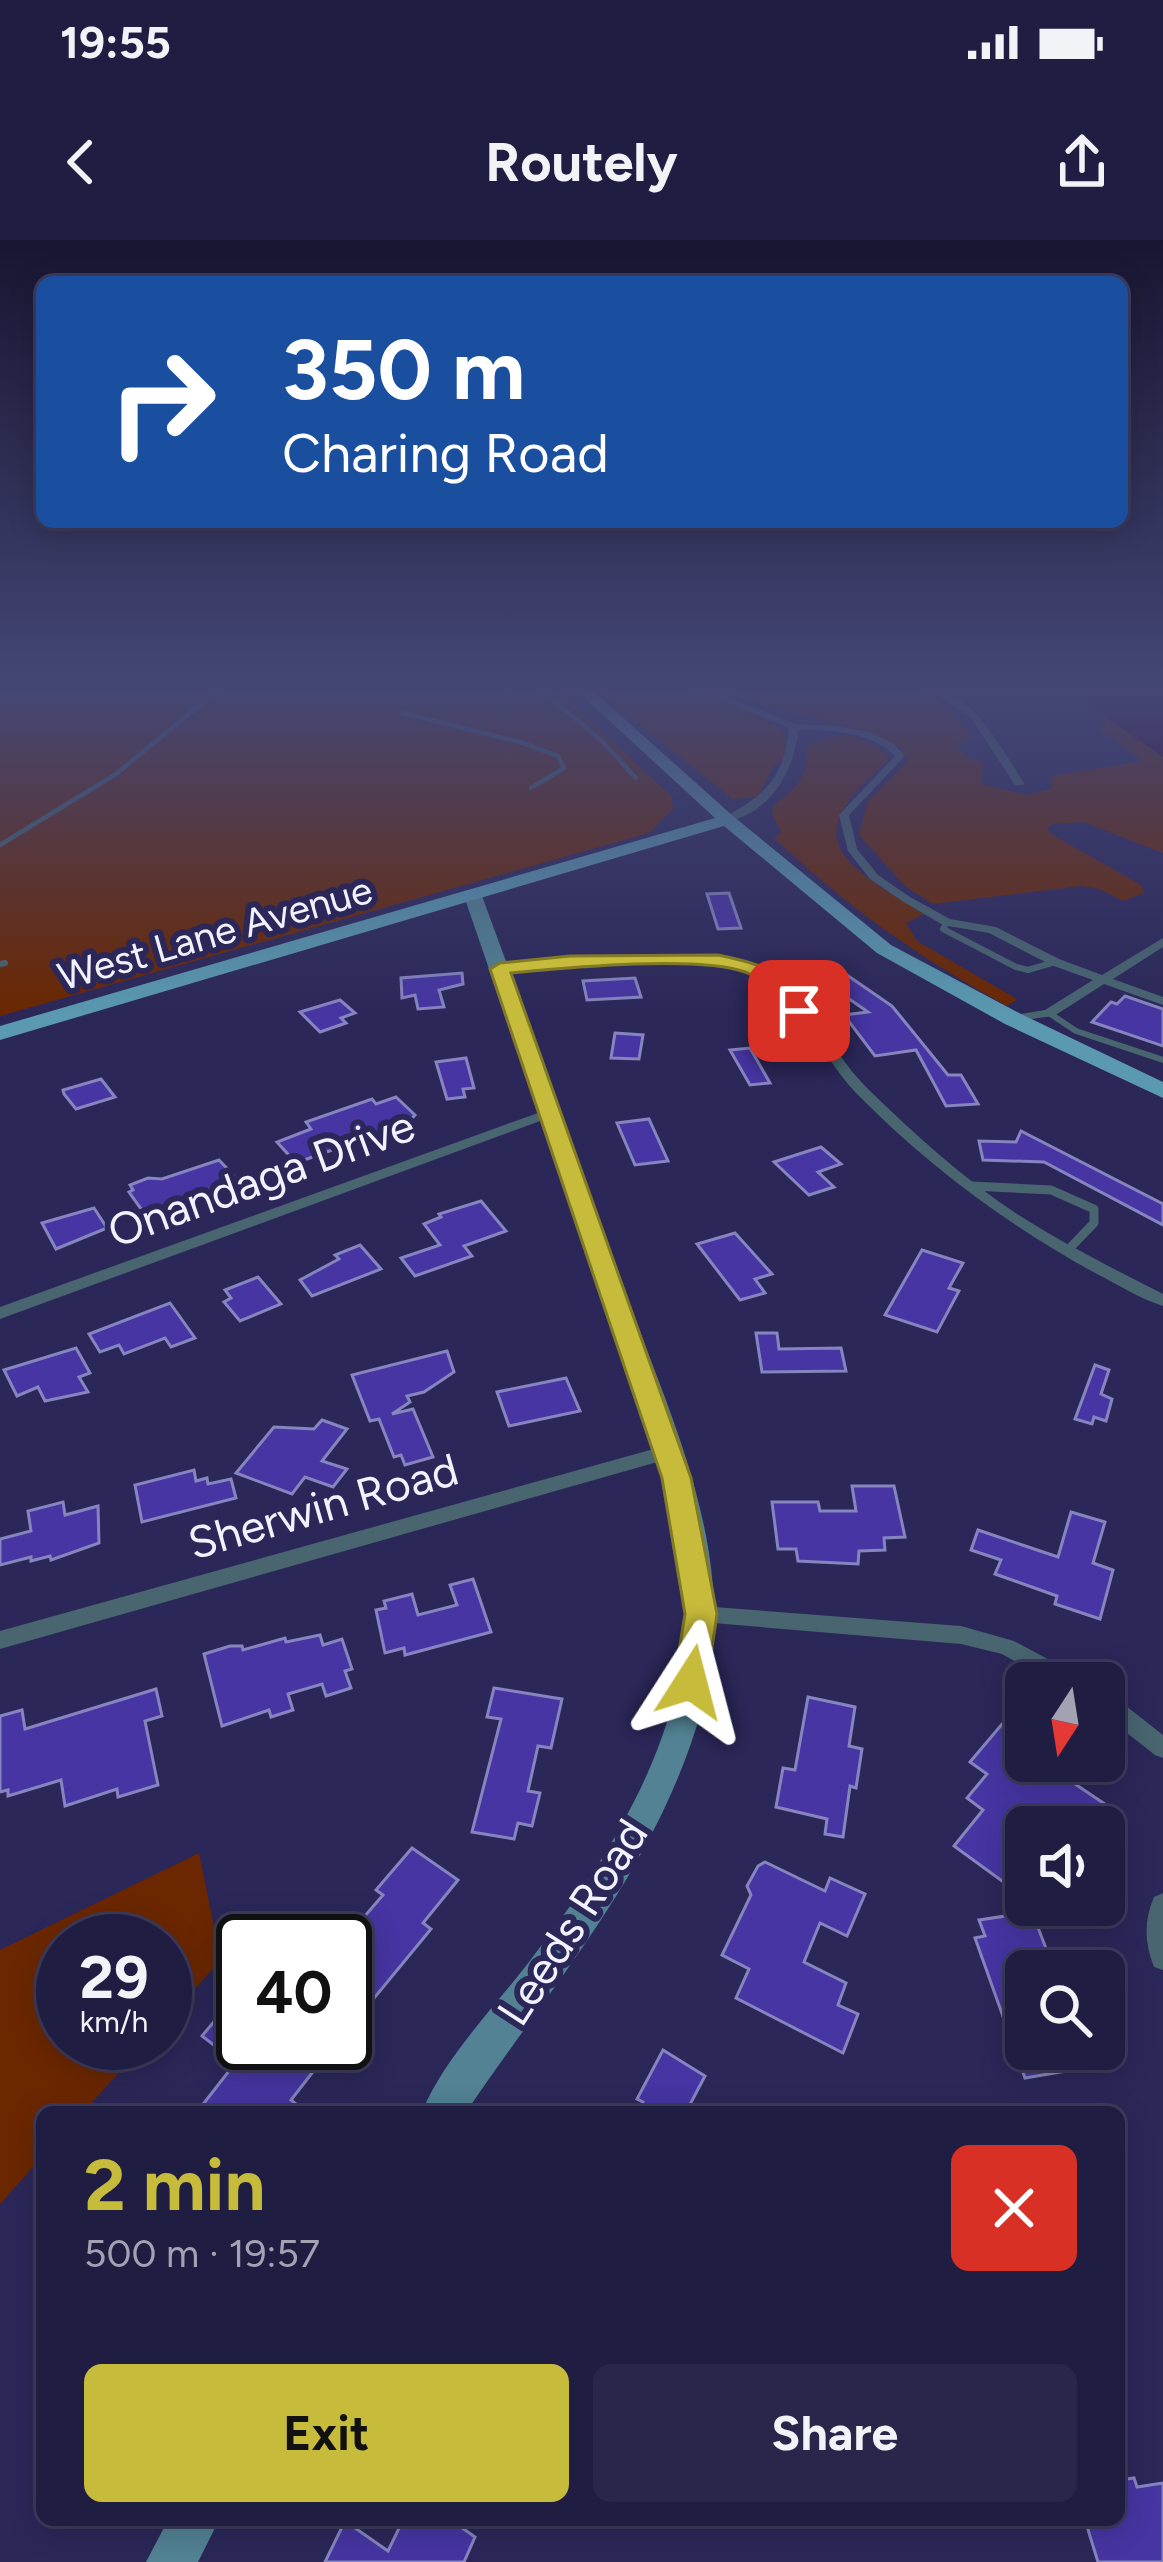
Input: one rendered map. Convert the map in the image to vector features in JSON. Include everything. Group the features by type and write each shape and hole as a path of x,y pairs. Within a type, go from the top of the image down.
{"main road":[{"path":"703,798 884,949 1013,1019 1163,1090"},
{"name":"West Lane Avenue","path":"0,1034 727,820"}],"street":[{"path":"727,820 765,798"},
{"path":"861,798 844,815 845,832 874,878 947,922 992,930 1055,962 1163,1001"},
{"name":"Leeds Road","path":"446,2106 562,1950 609,1880 648,1808 669,1758 691,1682 701,1614 692,1544 668,1452 473,896"},
{"path":"1013,1019 1049,1012 1163,942"},
{"path":"500,969 570,962 697,960 753,968 779,982 858,1088 971,1186 1067,1251 1163,1300"},
{"name":"Onandaga Drive","path":"0,1312 549,1113"},
{"name":"Sherwin Road","path":"0,1640 668,1452"},
{"path":"701,1614 961,1635 1007,1647 1034,1662"},
{"path":"1125,1718 1163,1748"},
{"path":"1163,1905 1157,1919 1163,1958"},
{"path":"171,2562 192,2526"}],"lane":[{"path":"0,845 76,798"},
{"path":"947,922 943,929 1016,967 1028,970 1055,962"},
{"path":"1049,1012 1076,1031 1163,1060"},
{"path":"971,1186 1053,1190 1080,1198 1094,1209 1094,1223 1067,1251"}],"shaded area":[{"path":"0,798 671,798 673,809 649,833 0,1016"},
{"path":"782,798 852,798 836,830 840,848 852,864 924,914 906,923 917,941 1017,999 1007,1006 944,969 829,886 774,838 781,832 773,806"},
{"path":"1163,798 1163,853 1084,822 1052,824 1047,829 1053,835 1141,885 1144,893 1123,901 1081,886 933,904 905,886 859,835 867,802"},
{"path":"199,1853 216,1936 216,1966 192,1992 192,1914 74,1914"},
{"path":"36,1932 36,2070 121,2070 88,2106 36,2106 36,2164 0,2204 0,1950"}],"building":[{"path":"729,893 741,928 718,929 707,894"},
{"path":"462,973 463,984 439,990 444,1007 418,1009 415,995 402,998 401,978"},
{"path":"844,973 892,1006 948,1075 961,1075 978,1104 946,1106 916,1050 875,1056 844,1015 868,1012 822,980"},
{"path":"635,978 641,997 587,1000 583,981"},
{"path":"1125,996 1163,1009 1163,1046 1092,1022 1111,1002 1117,1004"},
{"path":"340,1000 355,1013 341,1018 346,1023 320,1032 300,1012"},
{"path":"615,1033 643,1035 639,1059 611,1058"},
{"path":"750,1048 770,1083 750,1085 730,1050"},
{"path":"466,1058 474,1088 463,1089 465,1097 447,1099 436,1062"},
{"path":"101,1079 115,1097 76,1109 64,1094 63,1090"},
{"path":"396,1097 415,1115 408,1123 296,1163 277,1142 311,1129 306,1122 372,1099 376,1104"},
{"path":"649,1119 668,1161 635,1165 617,1123"},
{"path":"1021,1131 1163,1204 1163,1225 1044,1162 983,1160 979,1141 1016,1142"},
{"path":"821,1147 841,1164 818,1172 834,1187 809,1195 774,1162"},
{"path":"219,1160 236,1178 161,1210 144,1213 129,1192 133,1190 130,1185 148,1178 162,1179"},
{"path":"481,1201 506,1231 464,1246 472,1256 415,1276 401,1258 440,1245 424,1224 441,1217 439,1214"},
{"path":"94,1208 107,1228 56,1249 42,1223"},
{"path":"735,1233 772,1274 755,1279 765,1293 740,1300 697,1244"},
{"path":"360,1245 381,1269 312,1296 300,1280 339,1259 335,1255"},
{"path":"922,1250 963,1263 949,1288 959,1291 937,1332 885,1315"},
{"path":"258,1277 281,1304 240,1321 224,1302 231,1298 225,1290"},
{"path":"170,1303 195,1338 171,1347 165,1338 124,1354 119,1345 100,1352 89,1334"},
{"path":"756,1333 777,1333 779,1349 841,1348 846,1371 762,1372"},
{"path":"76,1348 90,1373 79,1377 88,1392 45,1401 38,1387 17,1396 4,1370"},
{"path":"447,1351 454,1372 424,1392 407,1396 410,1402 392,1414 413,1409 433,1457 405,1465 401,1455 394,1457 379,1419 370,1421 352,1375"},
{"path":"1095,1365 1109,1370 1101,1394 1112,1399 1106,1421 1094,1417 1092,1424 1075,1419"},
{"path":"566,1378 580,1411 509,1426 497,1392"},
{"path":"322,1420 347,1429 322,1461 347,1469 333,1487 305,1477 292,1494 236,1473 274,1427 314,1429"},
{"path":"194,1470 196,1481 207,1478 208,1484 231,1479 236,1498 142,1522 135,1485"},
{"path":"852,1486 894,1486 905,1537 884,1538 885,1550 859,1551 858,1564 798,1561 796,1549 778,1549 772,1502 818,1502 820,1511 856,1511"},
{"path":"63,1502 65,1515 98,1506 99,1543 51,1560 50,1556 31,1561 31,1557 0,1565 0,1539 31,1531 28,1511"},
{"path":"1071,1512 1105,1522 1093,1563 1113,1570 1100,1619 1055,1604 1057,1596 995,1574 1001,1560 971,1550 978,1530 1058,1557"},
{"path":"473,1579 491,1632 405,1655 404,1648 385,1653 376,1610 386,1608 384,1601 412,1594 418,1615 457,1605 450,1585"},
{"path":"320,1635 323,1645 342,1639 352,1669 345,1671 351,1688 326,1696 322,1684 288,1694 293,1710 271,1717 269,1710 222,1726 204,1654 230,1646 243,1650 285,1638 286,1642"},
{"path":"494,1688 562,1699 551,1748 538,1746 528,1791 540,1793 532,1826 518,1823 514,1839 472,1832 501,1719 487,1717"},
{"path":"156,1689 162,1716 145,1721 158,1785 118,1797 117,1789 65,1806 61,1780 8,1796 8,1790 0,1792 0,1716 22,1710 25,1729"},
{"path":"808,1697 855,1707 849,1746 862,1749 856,1788 850,1786 843,1837 825,1834 827,1819 776,1807 783,1768 795,1770"},
{"path":"1003,1723 1005,1782 1072,1782 1108,1806 1005,1806 1002,1881 954,1846 983,1810 967,1798 987,1774 970,1762"},
{"path":"412,1848 458,1880 423,1923 431,1929 372,2001 372,1914 367,1914 383,1895 376,1890"},
{"path":"765,1862 825,1891 830,1878 865,1894 847,1936 820,1923 804,1962 846,1983 838,2005 858,2014 843,2053 736,1998 749,1969 722,1955 751,1895 747,1886"},
{"path":"1005,1916 1005,1926 1037,1926 1047,1950 1005,1950 1005,2022 975,1938 985,1936 979,1920"},
{"path":"216,2019 216,2047 202,2036"},
{"path":"663,2050 705,2076 689,2106 641,2106 643,2102 637,2099"},
{"path":"230,2070 312,2073 291,2100 298,2106 202,2106"},
{"path":"1022,2070 1072,2070 1025,2078"},
{"path":"1134,2478 1137,2487 1163,2483 1163,2562 1098,2562 1087,2526 1125,2526 1125,2479"},
{"path":"343,2526 352,2526 388,2551 400,2526 459,2526 475,2537 464,2562 325,2562"}],"route":[{"path":"691,1682 701,1614 692,1544 676,1478 500,969 570,962 718,960 753,968 779,982 799,1011"}]}
